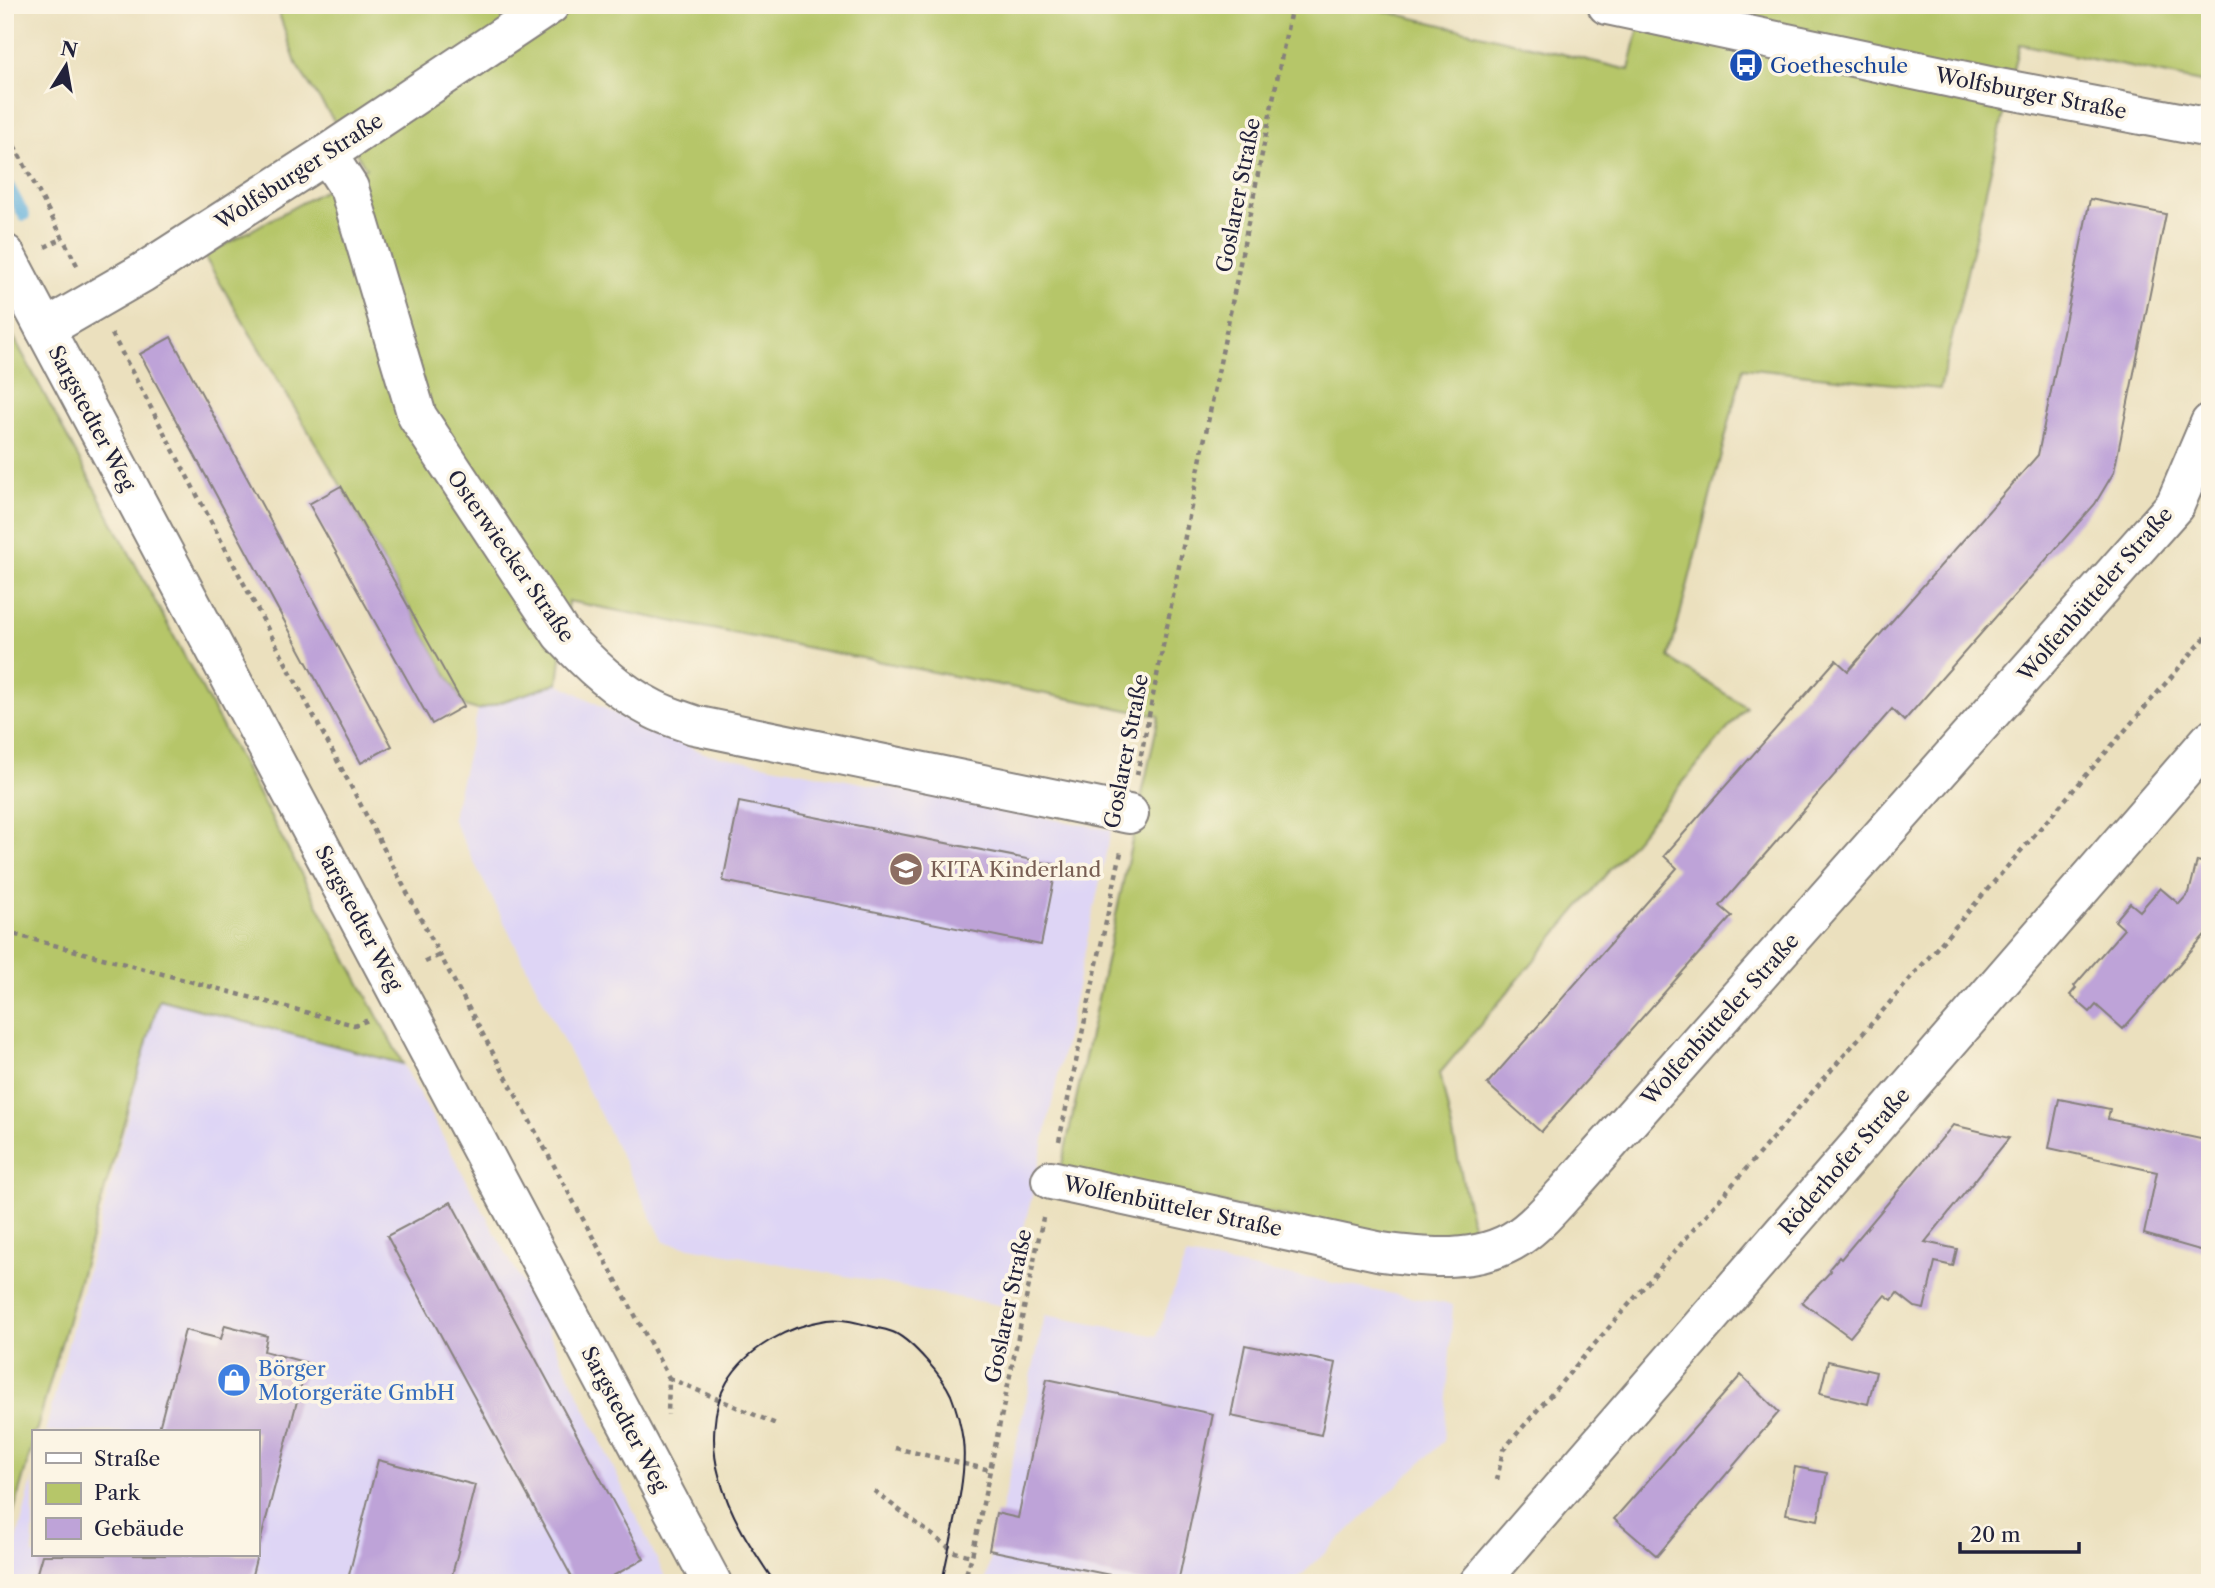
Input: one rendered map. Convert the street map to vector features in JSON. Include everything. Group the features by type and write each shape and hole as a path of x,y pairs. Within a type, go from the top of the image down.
{"street":[{"name":"Wolfsburger Straße","path":"45,329 95,302 327,154 550,5"},
{"name":"Wolfsburger Straße","path":"1607,5 1994,87 2210,128"},
{"name":"Osterwiecker Straße","path":"327,154 349,188 417,416 561,634 584,659 619,688 654,710 694,725 1129,814"},
{"name":"Sargstedter Weg","path":"5,254 712,1583"},
{"name":"Wolfenbütteler Straße","path":"1051,1180 1382,1252 1424,1258 1460,1256 1485,1251 1518,1238 1566,1192 2175,505 2210,423"},
{"name":"Röderhofer Straße","path":"1479,1583 2210,740"}],"path":[{"name":"Goslarer Straße","path":"962,1583 972,1556 1129,814 1292,5"},
{"path":"5,128 440,955 669,1378 670,1398 663,1451 646,1460"},
{"path":"1497,1480 1503,1450 2210,632"},
{"path":"5,932 354,1025 406,1006"},
{"path":"669,1378 776,1424"},
{"path":"895,1448 990,1470"},
{"path":"874,1491 956,1552 972,1556"},
{"path":"1960,1583 1962,1574"}],"shaded area":[{"path":"558,683 612,712 704,753 1111,830 1031,1200 1004,1306 664,1242 452,818 478,710"},
{"path":"159,998 403,1064 547,1328 668,1583 6,1583 32,1481 32,1556 259,1556 259,1430 46,1430"},
{"path":"1186,1256 1453,1305 1444,1441 1293,1583 985,1583 1045,1315 1157,1336"}],"green space":[{"path":"276,5 1359,5 1629,70 1644,5 2210,5 2210,84 2020,44 1940,389 1743,368 1669,658 1746,707 1440,1073 1473,1229 1406,1242 1061,1169 1159,716 568,601 558,683 478,710 464,706 341,486 204,256 366,168 297,66"},
{"path":"5,321 403,1064 159,999 37,1430 32,1430 32,1447 5,1542"}],"building":[{"path":"2090,199 2166,214 2114,472 2095,504 1904,721 1892,709 1720,906 1732,916 1541,1132 1487,1084 1677,868 1664,856 1836,660 1848,671 2038,455"},
{"path":"171,337 392,746 361,763 140,354"},
{"path":"341,486 464,706 432,724 309,504"},
{"path":"739,802 1057,865 1041,945 723,881"},
{"path":"2197,861 2210,864 2209,930 2123,1029 2096,1005 2090,1012 2070,995 2076,988 2074,986 2124,929 2115,921 2130,903 2140,911 2160,888 2179,904 2189,893"},
{"path":"2059,1099 2110,1109 2108,1119 2210,1141 2210,1253 2144,1234 2157,1172 2049,1148"},
{"path":"1953,1125 2009,1138 1925,1242 1957,1249 1953,1266 1935,1262 1924,1309 1915,1307 1897,1293 1892,1300 1885,1295 1850,1337 1802,1302"},
{"path":"451,1202 644,1559 600,1583 575,1583 387,1236"},
{"path":"225,1325 267,1336 264,1351 307,1363 259,1546 259,1430 159,1430 185,1330 221,1339"},
{"path":"1245,1345 1336,1363 1321,1435 1231,1416"},
{"path":"1828,1361 1876,1372 1868,1404 1820,1393"},
{"path":"1741,1375 1779,1412 1657,1556 1614,1519"},
{"path":"1047,1379 1213,1414 1178,1583 1149,1583 989,1550 996,1513 1018,1518"},
{"path":"378,1460 475,1485 450,1583 347,1583"},
{"path":"1795,1467 1827,1473 1818,1520 1786,1514"},
{"path":"42,1556 257,1556 250,1583 34,1583"},
{"path":"1852,1578 1870,1581 1870,1583 1851,1583"}],"waterway":[{"path":"5,180 24,215"}],"tram line":[{"path":"775,1583 742,1531 723,1490 715,1453 714,1428 718,1403 735,1370 757,1349 783,1333 827,1320 845,1320 895,1333 927,1361 951,1395 961,1430 964,1457 960,1493 942,1583"}],"place":[{"name":"Goetheschule","path":"1746,65"},
{"name":"KITA Kinderland","path":"906,869"},
{"name":"Börger Motorgeräte GmbH","path":"234,1380"}]}
